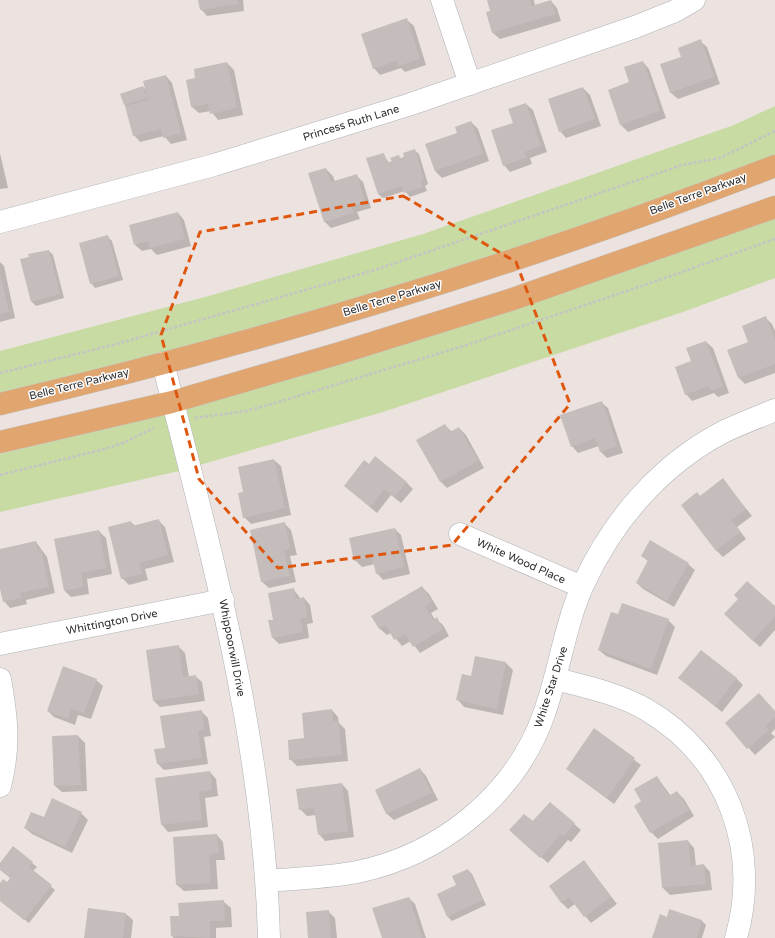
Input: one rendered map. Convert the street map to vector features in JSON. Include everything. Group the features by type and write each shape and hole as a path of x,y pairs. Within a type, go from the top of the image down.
{"main road":[{"name":"Belle Terre Parkway","path":"0,404 290,329 413,292 631,219 775,166"},
{"path":"0,442 172,402 340,353 510,300 775,207"}],"street":[{"path":"442,0 470,84"},
{"name":"Princess Ruth Lane","path":"0,222 214,165 470,84 660,18 694,0"},
{"name":"Whippoorwill Drive","path":"162,363 223,600 248,734 267,881 269,938"},
{"name":"White Star Drive","path":"267,881 331,875 377,867 419,851 454,830 492,798 516,769 538,730 556,678 582,587 596,558 617,526 657,479 683,457 707,441 775,410"},
{"name":"White Wood Place","path":"460,534 582,587"},
{"name":"Whittington Drive","path":"0,644 223,600"},
{"path":"556,678 618,697 647,710 679,733 706,762 733,812 743,852 745,889 736,938"},
{"path":"0,679 8,731 6,757 0,786"}],"path":[{"path":"0,373 120,343 375,270 682,165 720,158 775,130"},
{"path":"196,418 268,405 397,367 665,278 775,238"},
{"path":"0,475 105,449 124,443 156,426"}],"highlighted area":[{"path":"403,196 516,262 570,404 452,545 278,568 199,479 161,335 200,232"}],"green space":[{"path":"775,106 775,156 642,205 509,251 329,308 0,396 0,351 205,297 423,234 734,125"},
{"path":"775,216 775,278 683,312 383,412 179,471 0,512 0,454 127,423"}],"building":[{"path":"198,0 237,0 238,4 200,10"},
{"path":"487,0 530,0 531,6 551,0 555,14 492,33 486,12 490,11"},
{"path":"407,18 420,59 398,66 396,61 373,69 361,34"},
{"path":"701,39 714,77 670,93 660,64 681,57 678,48"},
{"path":"643,61 660,111 620,125 608,90 629,82 624,67"},
{"path":"227,62 237,108 210,114 208,104 191,107 186,80 195,78 194,69"},
{"path":"166,75 181,133 163,138 161,129 133,136 125,106 148,100 143,81"},
{"path":"143,86 147,98 124,105 120,94"},
{"path":"583,87 595,119 559,132 548,99"},
{"path":"526,103 541,146 524,152 527,157 503,166 491,130 513,123 508,109"},
{"path":"471,121 483,154 435,171 425,144 457,133 455,127"},
{"path":"415,149 424,180 421,181 423,187 404,193 402,186 378,194 366,158 384,153 387,163 392,161 390,158 399,155 400,158 404,157 403,153"},
{"path":"326,168 331,182 357,174 365,202 351,206 354,213 324,222 308,173"},
{"path":"178,212 185,239 150,248 148,241 134,245 129,225"},
{"path":"108,235 119,276 90,284 79,243"},
{"path":"49,250 60,294 31,302 20,259 29,257 28,254"},
{"path":"0,273 9,312 0,314"},
{"path":"766,316 775,340 775,364 738,378 727,350 748,342 742,326"},
{"path":"706,341 723,386 711,391 709,386 685,395 675,367 691,361 686,348"},
{"path":"602,401 617,446 600,452 595,438 571,447 560,415"},
{"path":"445,424 450,432 459,427 478,461 440,482 416,440"},
{"path":"375,456 407,482 394,497 384,489 370,507 344,486 364,460 369,464"},
{"path":"274,459 285,508 243,518 238,493 243,492 238,467"},
{"path":"723,478 746,509 731,520 740,532 716,551 681,505 697,492 700,496"},
{"path":"159,519 168,555 139,563 142,574 121,579 108,527 131,521 132,526"},
{"path":"285,522 290,548 284,550 290,576 261,582 250,530"},
{"path":"395,528 404,567 376,574 372,557 354,561 349,538"},
{"path":"99,530 106,568 81,573 83,587 64,591 54,539"},
{"path":"650,540 689,563 667,601 636,583 648,560 641,556"},
{"path":"36,541 38,550 41,549 49,587 20,593 21,598 3,602 0,589 0,549"},
{"path":"747,581 775,606 775,616 753,641 724,614 738,599 734,595"},
{"path":"422,586 432,602 425,606 433,620 437,617 443,629 413,647 405,634 394,640 386,625 379,629 371,616"},
{"path":"294,588 296,599 304,597 307,617 300,618 303,632 272,638 268,620 273,620 268,593"},
{"path":"622,603 669,619 651,669 598,650 611,612 618,614"},
{"path":"179,645 183,677 196,675 199,694 153,701 146,650"},
{"path":"701,650 737,678 715,706 678,678"},
{"path":"475,656 506,662 497,709 456,700 462,674 471,676"},
{"path":"63,666 97,679 84,713 71,709 68,719 47,711"},
{"path":"759,693 775,711 775,717 765,726 769,730 747,749 725,723"},
{"path":"332,709 333,721 338,721 342,755 289,760 288,740 304,738 302,713"},
{"path":"202,710 204,730 198,731 202,758 157,764 154,749 165,748 160,716"},
{"path":"594,728 635,758 607,798 566,769"},
{"path":"78,735 81,785 54,786 52,736"},
{"path":"420,768 432,793 386,814 375,790"},
{"path":"210,771 212,790 199,792 202,820 161,825 155,778"},
{"path":"657,776 669,796 677,791 689,810 650,833 634,806 641,801 634,789"},
{"path":"342,783 348,831 318,835 314,808 299,810 296,789"},
{"path":"52,798 82,812 65,847 24,828 31,812 44,817"},
{"path":"550,802 575,823 564,836 561,834 540,858 509,830 524,814 533,821"},
{"path":"217,834 219,853 209,854 211,883 176,885 173,837"},
{"path":"688,840 691,866 704,864 706,884 662,888 658,843"},
{"path":"13,846 33,862 29,867 52,885 24,920 0,901 0,883 3,879 7,882 10,878 0,870 0,863"},
{"path":"584,860 611,897 584,917 569,897 561,903 549,886"},
{"path":"468,869 483,900 447,917 437,894 456,885 452,876"},
{"path":"409,897 422,938 382,938 372,908"},
{"path":"224,900 225,921 210,921 210,938 171,936 170,916 179,916 178,903"},
{"path":"88,908 126,913 123,938 84,938"},
{"path":"669,909 702,920 697,938 652,938 660,914 667,917"},
{"path":"329,910 331,938 308,938 306,912"}]}
